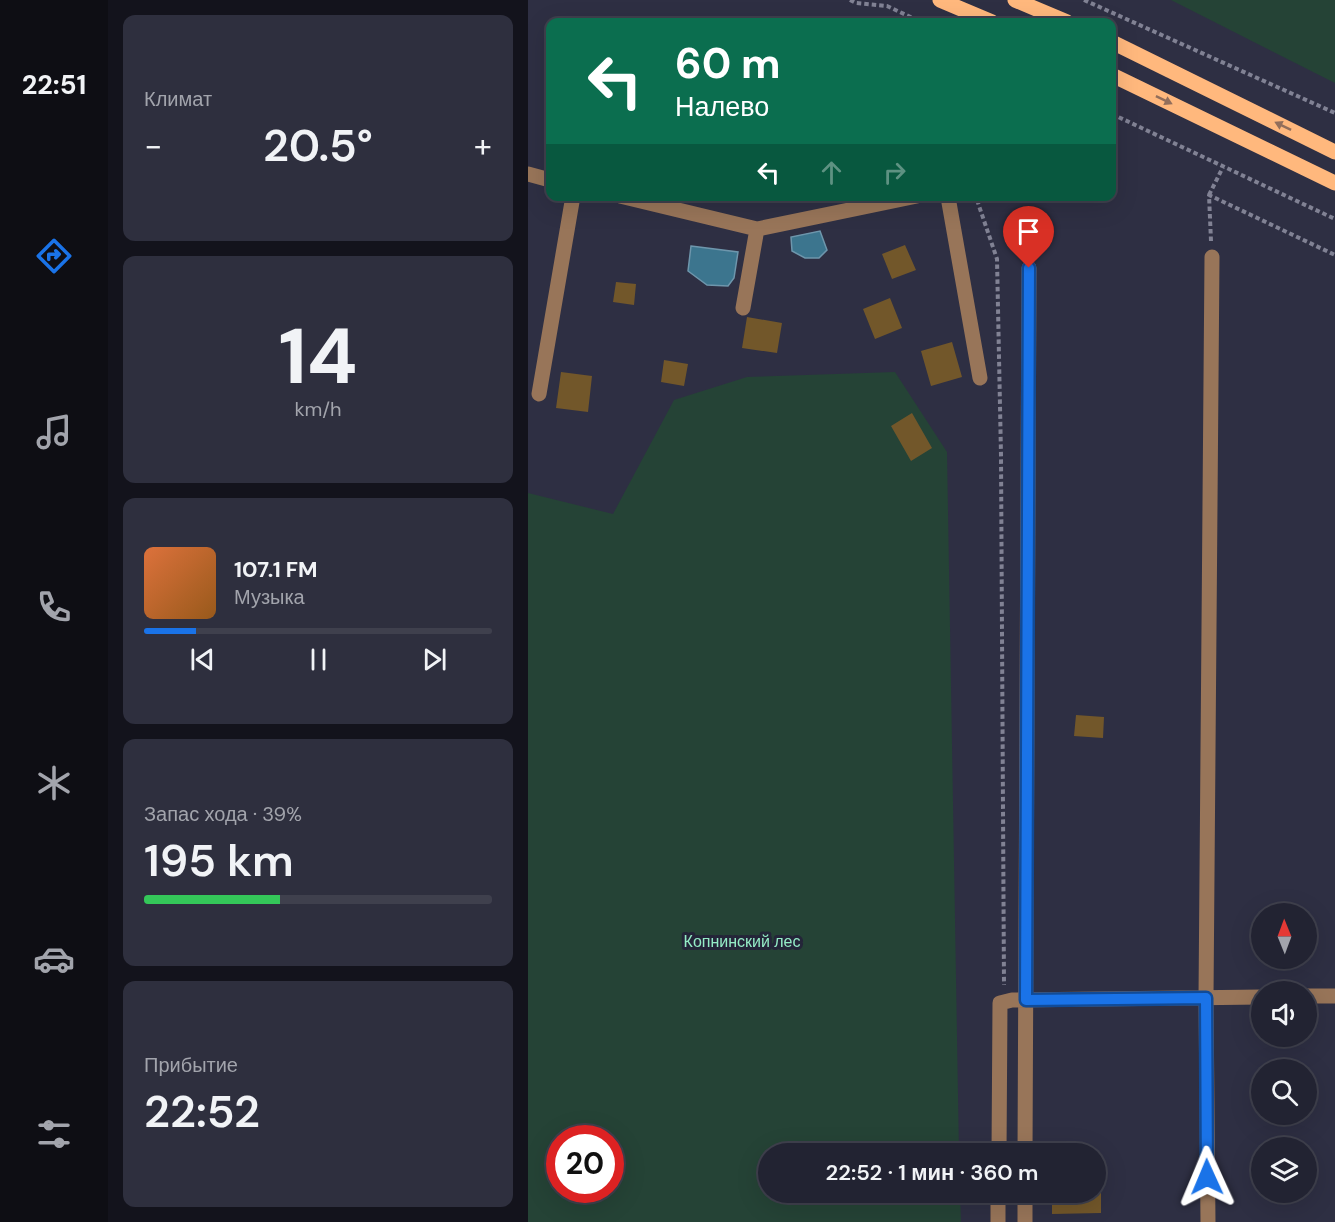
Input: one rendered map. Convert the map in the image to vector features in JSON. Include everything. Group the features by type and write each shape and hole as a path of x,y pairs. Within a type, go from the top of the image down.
{"main road":[{"path":"940,0 983,18"},
{"path":"1015,0 1058,18"},
{"path":"1116,44 1335,152"},
{"path":"1116,77 1335,183"}],"street":[{"path":"528,174 546,179"},
{"path":"539,394 572,201"},
{"path":"641,201 757,229 893,201"},
{"path":"949,201 980,378"},
{"path":"743,308 757,229"},
{"path":"1208,1222 1206,998 1212,257"},
{"path":"1025,1143 1029,268"},
{"path":"1317,996 1335,996"},
{"path":"999,1143 1000,1003 1026,1000 1251,997"},
{"path":"998,1203 998,1222"},
{"path":"1025,1203 1025,1222"}],"path":[{"path":"850,0 856,3 887,6 912,18"},
{"path":"1084,0 1335,114"},
{"path":"1116,116 1335,219"},
{"path":"1212,257 1209,195 1223,167"},
{"path":"1209,195 1335,255"},
{"path":"977,201 997,259 1002,467 1005,968 1000,1003"}],"green space":[{"path":"1171,0 1335,0 1335,83 1325,78"},
{"name":"Копнинский лес","path":"895,372 947,452 959,1143 758,1143 758,1203 960,1203 961,1222 528,1222 528,493 613,514 674,400 747,377"}],"water":[{"path":"820,231 827,250 819,258 805,258 792,251 791,237"},
{"path":"691,246 738,252 734,278 728,286 707,285 688,271"}],"building":[{"path":"905,245 916,270 892,279 882,254"},
{"path":"616,282 636,284 634,305 613,302"},
{"path":"890,298 902,328 875,339 863,309"},
{"path":"747,317 782,323 777,353 742,348"},
{"path":"952,342 962,377 931,386 921,351"},
{"path":"664,360 688,364 684,386 661,382"},
{"path":"561,372 592,376 588,412 556,408"},
{"path":"912,413 932,448 911,461 891,426"},
{"path":"1076,715 1104,717 1103,738 1074,736"},
{"path":"1052,1203 1101,1203 1101,1213 1052,1214"}],"route":[{"path":"1029,268 1026,1000 1206,998 1207,1177"}]}
